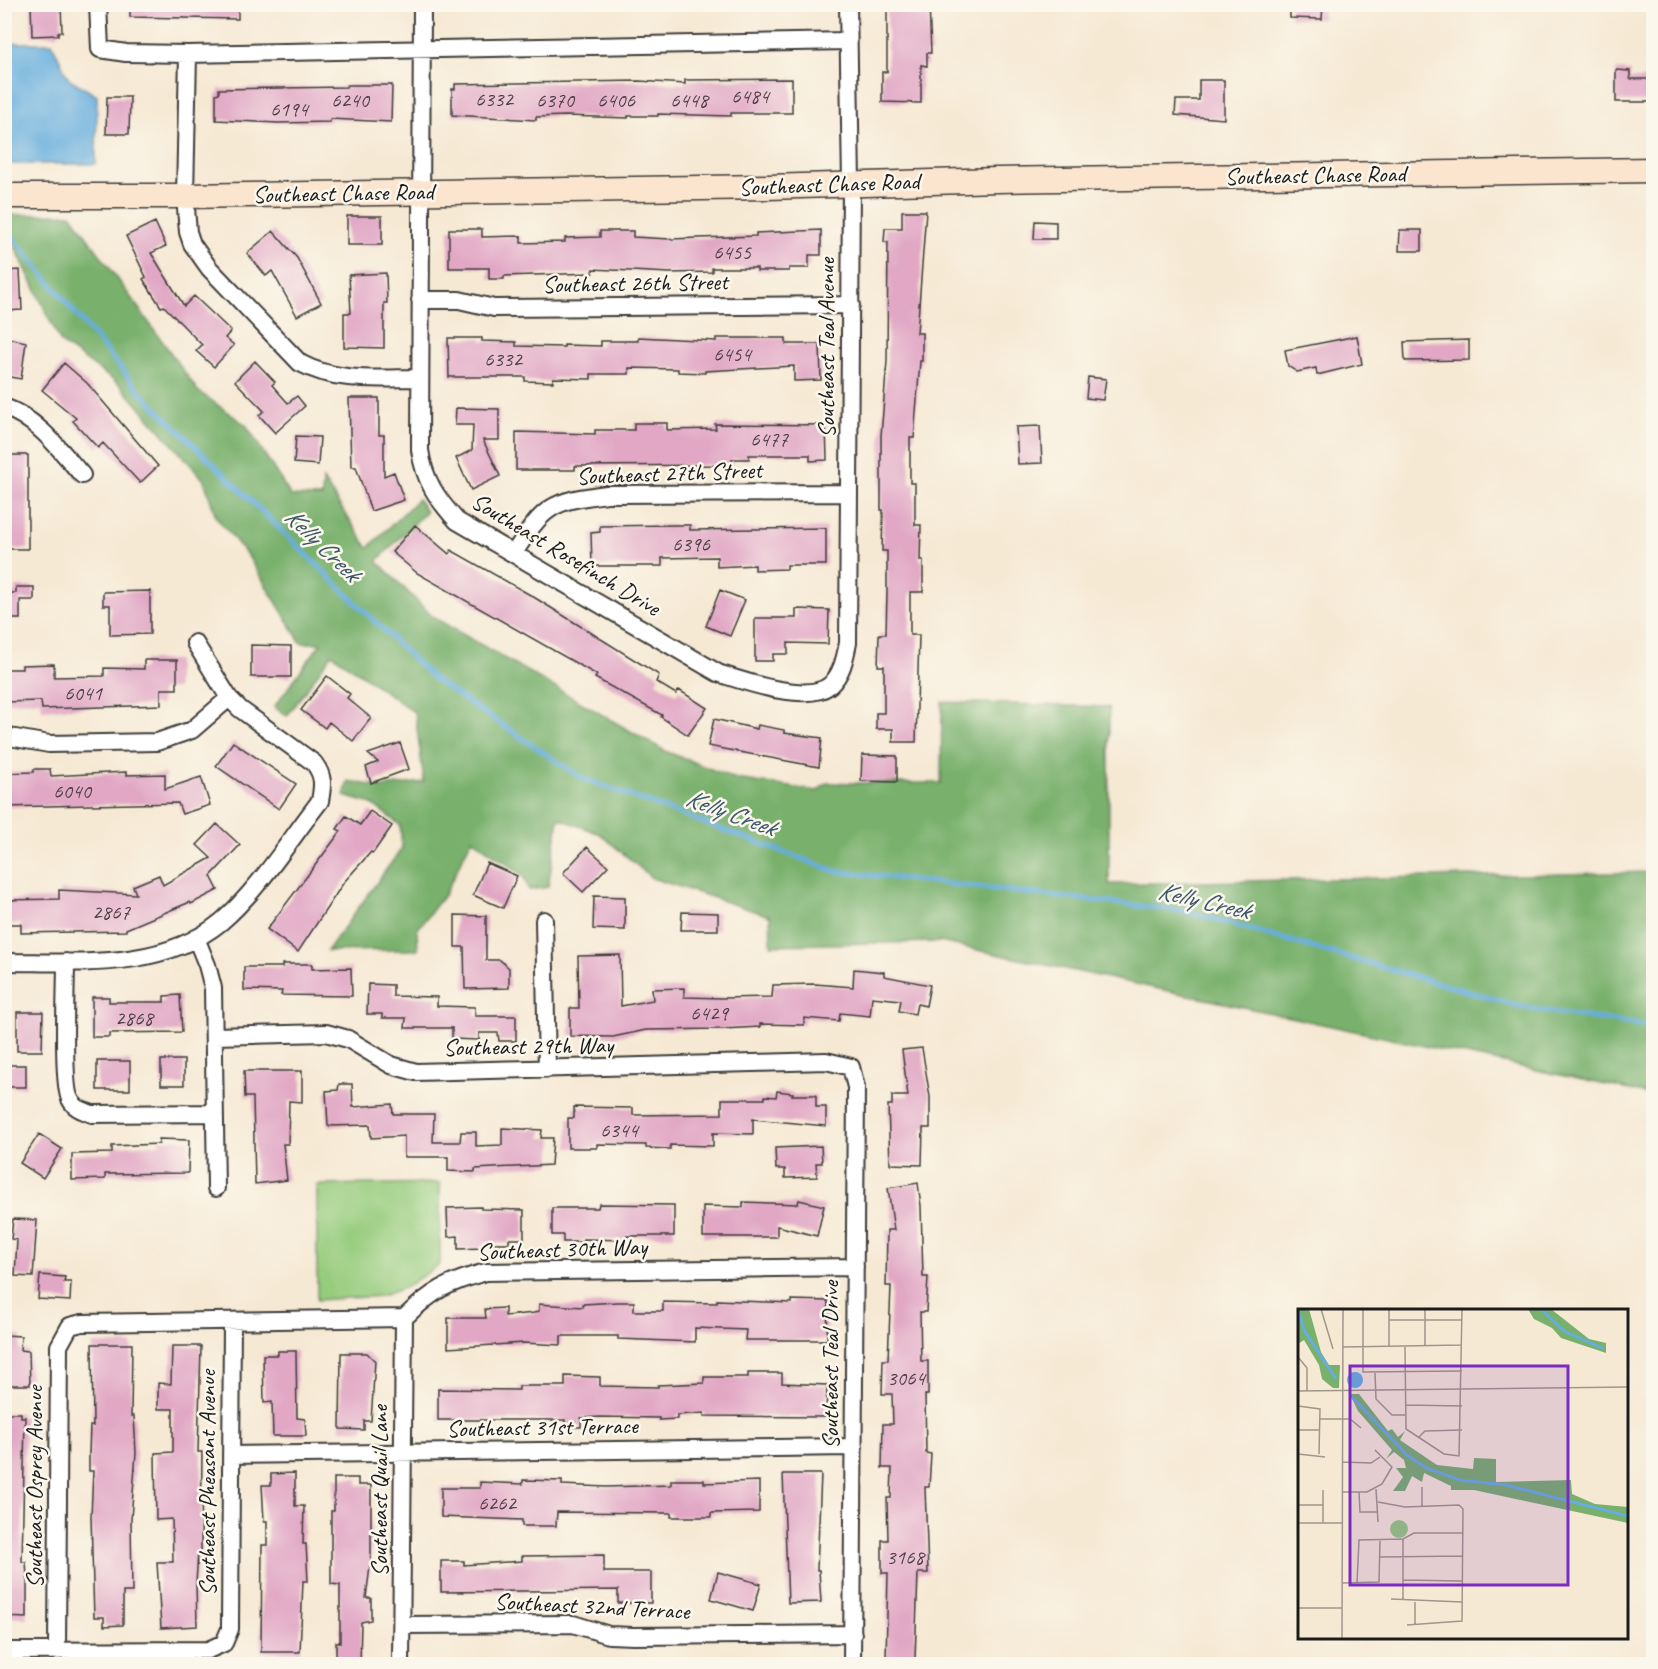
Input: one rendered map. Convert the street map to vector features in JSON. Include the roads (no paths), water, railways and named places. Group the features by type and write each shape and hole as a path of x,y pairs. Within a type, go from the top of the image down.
{"street":[{"path":"98,4 100,49 126,53 188,54 848,41"},
{"name":"Southeast Rosefinch Drive","path":"422,4 420,450 428,482 437,498 457,521 718,673 758,686 788,691 811,692 829,686"},
{"name":"Southeast Teal Avenue","path":"829,686 842,668 848,643 851,184 848,4"},
{"path":"188,54 185,196 188,232 198,255 300,363 320,374 342,377 420,378"},
{"name":"Southeast Chase Road","path":"4,196 185,196 1653,170"},
{"name":"Southeast 26th Street","path":"420,300 459,300 494,308 850,305"},
{"path":"4,407 17,411 43,432 82,475"},
{"name":"Southeast 27th Street","path":"514,554 534,523 549,510 568,499 607,494 849,493"},
{"path":"4,962 128,960 164,952 196,938 221,922 244,898 320,801 323,786 322,774 314,763 229,698 195,643"},
{"path":"4,736 49,744 157,742 192,730 229,698"},
{"path":"544,920 547,1069"},
{"path":"196,938 213,988 216,1188"},
{"path":"66,962 66,1077 68,1097 76,1108 92,1114 215,1113"},
{"name":"Southeast 29th Way","path":"214,1036 326,1033 348,1039 391,1065 416,1072 826,1061 851,1067"},
{"name":"Southeast Teal Drive","path":"851,1067 856,1087 852,1665"},
{"name":"Southeast 30th Way","path":"404,1318 429,1295 459,1279 486,1272 855,1267"},
{"path":"232,1321 404,1318"},
{"name":"Southeast Quail Lane","path":"402,1665 404,1318"},
{"name":"Southeast Osprey Avenue","path":"57,1652 59,1346 70,1326 82,1323 232,1321"},
{"name":"Southeast Pheasant Avenue","path":"57,1652 208,1650 224,1643 230,1629 232,1321"},
{"name":"Southeast 31st Terrace","path":"231,1455 854,1447"},
{"name":"Southeast 32nd Terrace","path":"402,1625 573,1624 609,1635 633,1636 852,1634"},
{"path":"4,1651 57,1652"}],"water":[{"path":"5,43 52,43 68,78 97,96 96,164 8,164 5,161"}],"waterway":[{"name":"Kelly Creek","path":"5,228 143,395 435,680 582,778 835,871 1185,911 1526,1008 1654,1027"}]}
